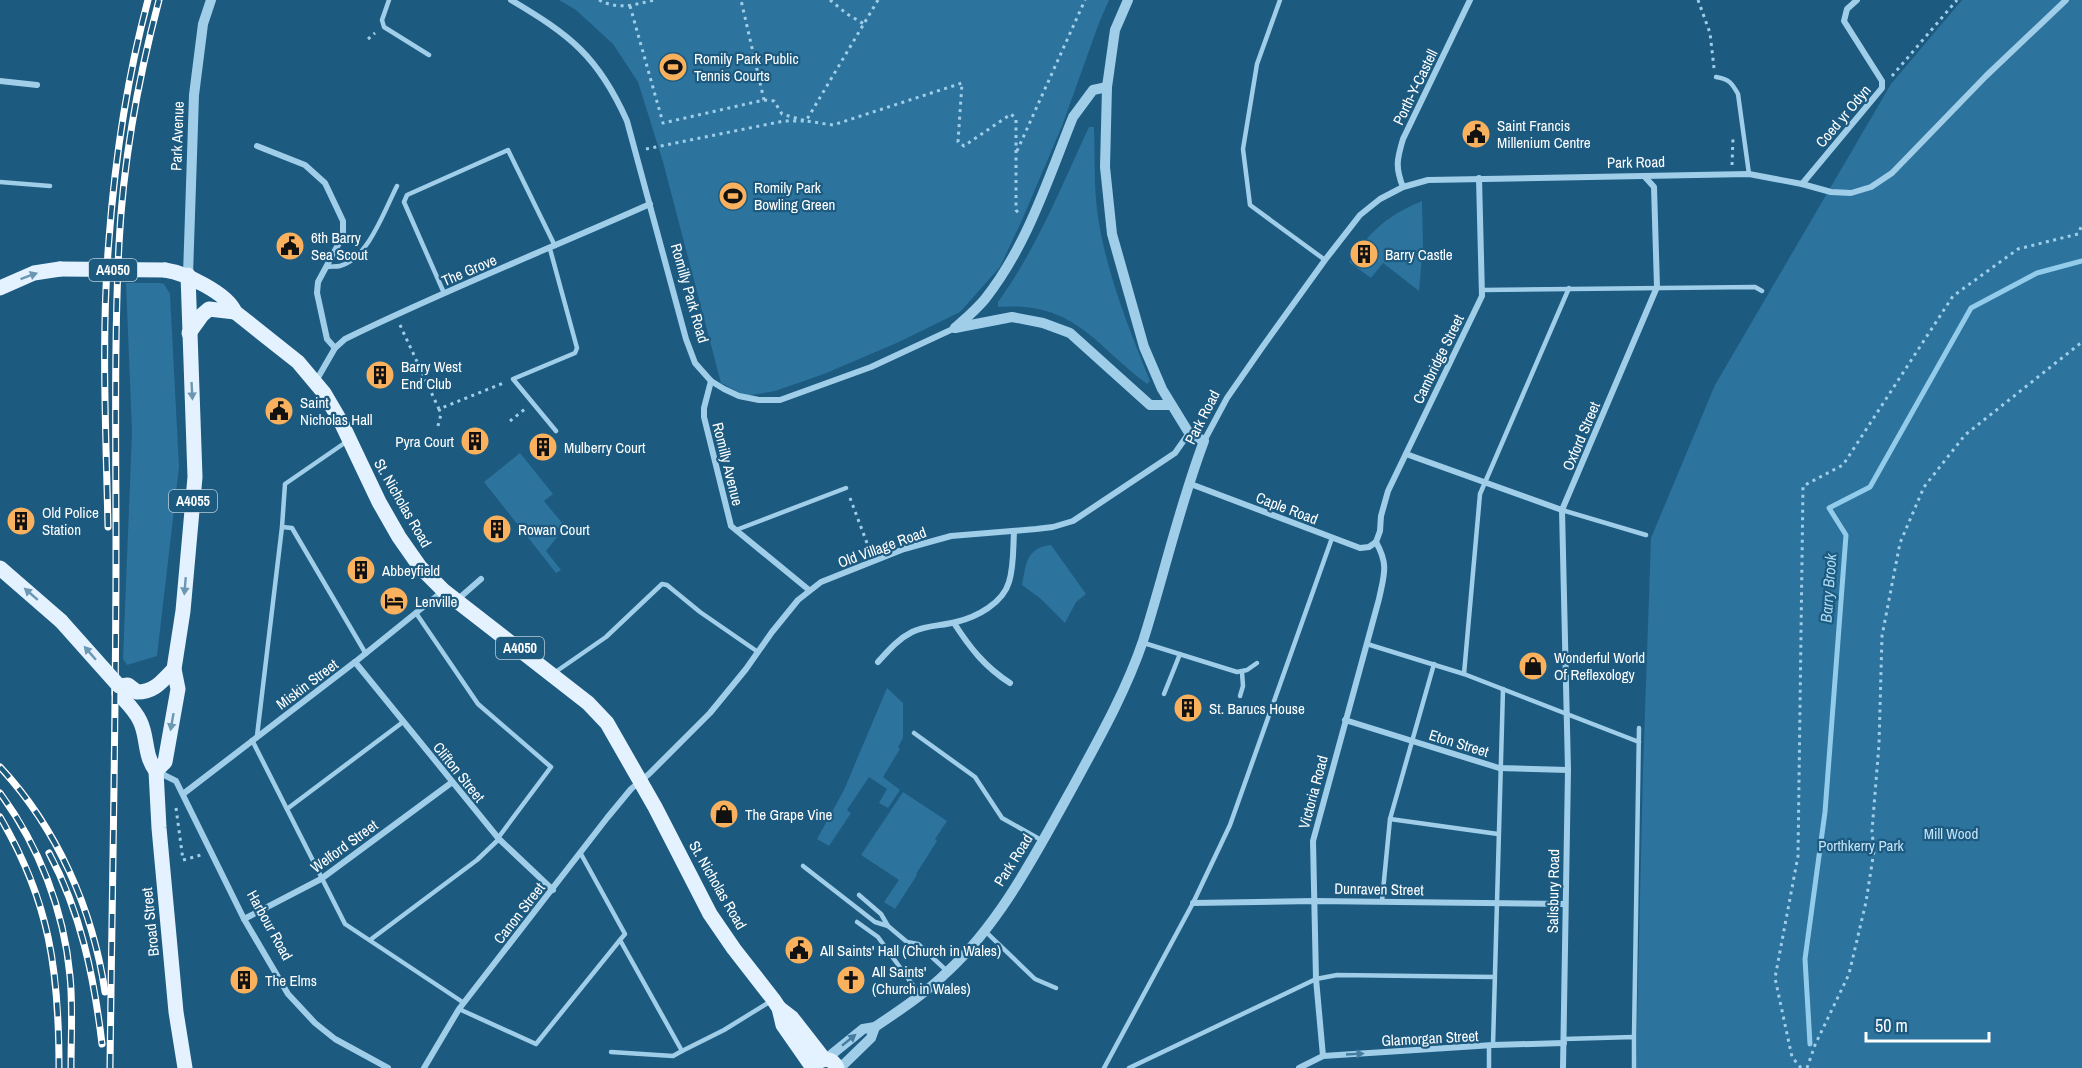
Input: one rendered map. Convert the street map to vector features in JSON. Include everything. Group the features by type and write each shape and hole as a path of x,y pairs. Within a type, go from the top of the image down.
{"main road":[{"name":"A4050","path":"0,288 34,273 60,269 165,270 188,275"},
{"name":"St. Nicholas Road","path":"188,275 232,304 235,312 298,362 316,381 334,408 370,486 399,537 420,567 444,591 600,713 641,781 710,914 776,1004 792,1018 826,1065"},
{"name":"A4055","path":"0,568 61,621 119,686 119,694 141,722 149,762 156,771 165,762 178,689 174,669 183,611 195,477 188,275"},
{"path":"189,333 209,309 235,312"},
{"path":"119,686 128,686 137,693 148,692 158,686 174,669"},
{"name":"Broad Street","path":"156,771 177,1022 185,1068"}],"street":[{"name":"Park Avenue","path":"188,275 194,95 202,24 211,0"},
{"name":"Romilly Park Road","path":"511,0 561,31 582,50 615,95 627,121 686,339 695,363 711,381 724,389 739,396 759,400 780,400 872,367 955,328 1012,317 1043,323 1070,333 1150,405 1170,405"},
{"path":"1128,0 1115,30 1107,87 1105,167 1112,234 1144,347 1162,389 1189,433 1204,441"},
{"name":"Porth-Y-Castell","path":"1403,187 1398,174 1397,159 1403,139 1470,0"},
{"name":"Coed yr Odyn","path":"1802,184 1882,88 1882,81 1844,21 1847,9 1857,0"},
{"name":"Park Road","path":"826,1065 871,1038 876,1028 948,972 985,931 1043,841 1090,756 1126,683 1142,642 1188,483 1204,441 1227,398 1325,260 1360,215 1380,199 1403,187 1428,180 1749,174 1832,192 1851,193 1871,187 1892,173 1986,75 2066,0"},
{"path":"0,81 37,85"},
{"name":"Romilly Park Road","path":"955,328 984,301 1009,263 1030,225 1073,117 1093,90 1107,87"},
{"path":"257,146 305,165 326,183 343,221 343,232 318,282 317,293 327,339 335,348"},
{"name":"Oxford Street","path":"1567,714 1562,510 1657,287 1654,187 1645,177"},
{"name":"Cambridge Street","path":"1376,542 1388,491 1482,296 1479,178"},
{"name":"The Grove","path":"316,381 335,348 345,339 444,293 553,248 650,204"},
{"name":"Romilly Avenue","path":"711,381 704,417 731,526 735,531"},
{"name":"Old Village Road","path":"641,781 710,713 772,632 809,590 821,582 904,549 951,536 1053,527 1073,521 1175,453 1189,433"},
{"path":"1406,454 1562,510"},
{"name":"Caple Road","path":"1188,483 1360,548 1369,547 1376,542"},
{"path":"735,531 809,590"},
{"path":"878,662 897,641 910,633 924,627 954,623 980,612 1003,595 1011,572 1014,531"},
{"name":"Victoria Road","path":"1323,1056 1316,979 1312,841 1385,570 1384,556 1376,542"},
{"path":"457,601 481,579"},
{"name":"Miskin Street","path":"183,794 366,654 444,591"},
{"path":"954,623 971,650 994,672 1010,683"},
{"name":"Clifton Street","path":"355,662 498,839 553,890"},
{"name":"Salisbury Road","path":"1563,1068 1567,714"},
{"name":"Eton Street","path":"1345,720 1499,768 1568,770"},
{"name":"Harbour Road","path":"156,771 173,779 183,794 244,919 288,994 315,1023 335,1039 388,1068"},
{"name":"Canon Street","path":"424,1068 459,1009 631,789 641,781"},
{"name":"Welford Street","path":"244,919 321,879 451,783"},
{"name":"Dunraven Street","path":"1193,903 1382,901 1565,904"},
{"name":"Park Road","path":"826,1065 863,1029 876,1028"},
{"name":"Glamorgan Street","path":"1299,1068 1323,1056 1564,1041"}],"lane":[{"path":"388,0 382,20 384,27 429,55"},
{"path":"1281,0 1257,64 1243,149 1250,205 1325,260"},
{"path":"1716,77 1727,79 1733,84 1738,94 1749,174"},
{"path":"444,293 404,202 407,195 508,150 553,248 577,348 575,353 513,379 556,431"},
{"path":"0,182 50,186"},
{"path":"326,267 341,266 356,257 368,243 397,186"},
{"path":"1482,290 1755,287 1762,291"},
{"path":"1464,674 1480,494 1569,288"},
{"path":"348,440 285,484 282,527 254,738 287,810 345,924 464,1003"},
{"path":"735,531 846,488"},
{"path":"1562,510 1646,535"},
{"path":"282,527 292,528 366,654"},
{"path":"1104,1068 1193,903 1230,825 1332,538"},
{"path":"552,674 606,637 662,585 667,585 700,612 758,652"},
{"path":"370,940 477,860 498,839 551,767 478,704 416,613"},
{"path":"1142,642 1242,672 1257,663"},
{"path":"1366,644 1464,674 1639,742"},
{"path":"1164,694 1180,654"},
{"path":"1382,901 1390,819 1434,664"},
{"path":"1240,696 1243,686 1242,672"},
{"path":"1489,1068 1498,882 1499,768 1503,689"},
{"path":"287,810 403,722"},
{"path":"1634,1068 1639,728"},
{"path":"914,733 975,777 1002,818 1043,841"},
{"path":"1390,819 1498,834"},
{"path":"459,1009 536,1044 625,934 581,854"},
{"path":"803,866 875,922 888,926"},
{"path":"859,895 881,914 888,926 907,942 918,944 948,972"},
{"path":"857,922 878,937 920,994"},
{"path":"985,931 1035,979 1056,988"},
{"path":"620,940 682,1051"},
{"path":"1129,1068 1316,979 1338,975 1494,977"},
{"path":"611,1052 673,1056 776,1004"},
{"path":"1564,1041 1634,1037"}],"path":[{"path":"599,0 610,6 630,6 654,0"},
{"path":"741,0 764,100"},
{"path":"830,0 864,24"},
{"path":"806,122 878,0"},
{"path":"1016,152 1085,0"},
{"path":"1882,88 1957,0"},
{"path":"630,6 663,123 764,100 774,101 782,114 806,122"},
{"path":"635,151 784,121 833,125 962,83 958,142 964,146 1011,114 1016,118 1016,210 1030,225"},
{"path":"1732,150 1732,160"},
{"path":"1801,1068 1792,1057 1775,978 1798,856 1803,486 1843,465 1953,296 2018,249 2078,234 2082,225"},
{"path":"396,315 441,414 438,426"},
{"path":"1807,1068 1815,1045 1849,974 1866,902 1874,851 1872,831 1880,733 1882,636 1900,543 1924,488 1965,435 2082,342"},
{"path":"439,409 513,379"},
{"path":"510,421 523,411"},
{"path":"846,488 874,561"},
{"path":"186,801 176,809 183,860 198,857 210,850"}],"green space":[{"path":"559,0 1109,0 1062,126 1000,267 960,312 899,342 824,374 775,391 746,396 721,383 663,162 638,82 613,44 576,10"},
{"name":"Porthkerry Park","path":"1962,0 2082,0 2082,1068 1636,1068 1651,538 1715,385 1891,84"},
{"path":"1089,127 1094,127 1096,200 1101,232 1111,276 1150,381 1147,384 1097,340 1065,318 1046,311 1024,307 998,307 998,302 1037,239"},
{"path":"1422,201 1423,245 1419,291 1383,263 1371,278 1349,262 1380,225"},
{"path":"126,283 164,284 170,294 179,467 157,656 127,665 123,659 132,432"},
{"path":"520,453 553,494 544,501 563,524 554,531 558,536 546,551 561,570 556,573 484,482"},
{"path":"1051,545 1086,594 1076,602 1065,623 1041,599 1022,585 1026,564 1032,553"},
{"path":"887,688 903,703 903,738 898,747 900,749 883,777 900,790 888,808 879,803 887,789 869,777 847,810 851,813 829,846 817,839 844,790"},
{"path":"903,792 947,821 895,909 884,902 899,880 861,855"}],"waterway":[{"name":"Barry Brook","path":"1810,1044 1805,959 1825,812 1846,535 1829,508 1870,487 1971,308 2037,273 2082,261"}],"railway":[{"path":"108,527 105,347 109,239 123,119 148,0"},
{"path":"110,1068 117,282 121,213 133,121 144,60 159,0"},
{"path":"0,767 39,816 69,872 92,931 105,992"},
{"path":"0,793 14,813 38,857 62,927 71,987 71,1068"},
{"path":"0,817 17,848 41,908 54,968 59,1068"},
{"path":"49,853 78,922 95,994 102,1044"}],"place":[{"name":"Romily Park Public Tennis Courts","path":"673,67"},
{"name":"Saint Francis Millenium Centre","path":"1476,134"},
{"name":"Romily Park Bowling Green","path":"733,196"},
{"name":"6th Barry Sea Scout","path":"290,246"},
{"name":"Barry Castle","path":"1364,254"},
{"name":"Barry West End Club","path":"380,375"},
{"name":"Saint Nicholas Hall","path":"279,411"},
{"name":"Pyra Court","path":"475,441"},
{"name":"Mulberry Court","path":"543,447"},
{"name":"Old Police Station","path":"21,521"},
{"name":"Rowan Court","path":"497,529"},
{"name":"Abbeyfield","path":"361,570"},
{"name":"Lenville","path":"394,601"},
{"name":"Wonderful World Of Reflexology","path":"1533,666"},
{"name":"St. Barucs House","path":"1188,708"},
{"name":"The Grape Vine","path":"724,814"},
{"name":"All Saints' Hall (Church in Wales)","path":"799,950"},
{"name":"The Elms","path":"244,980"},
{"name":"All Saints' (Church in Wales)","path":"851,980"}],"park label":[{"name":"Mill Wood","path":"1951,833"}]}
